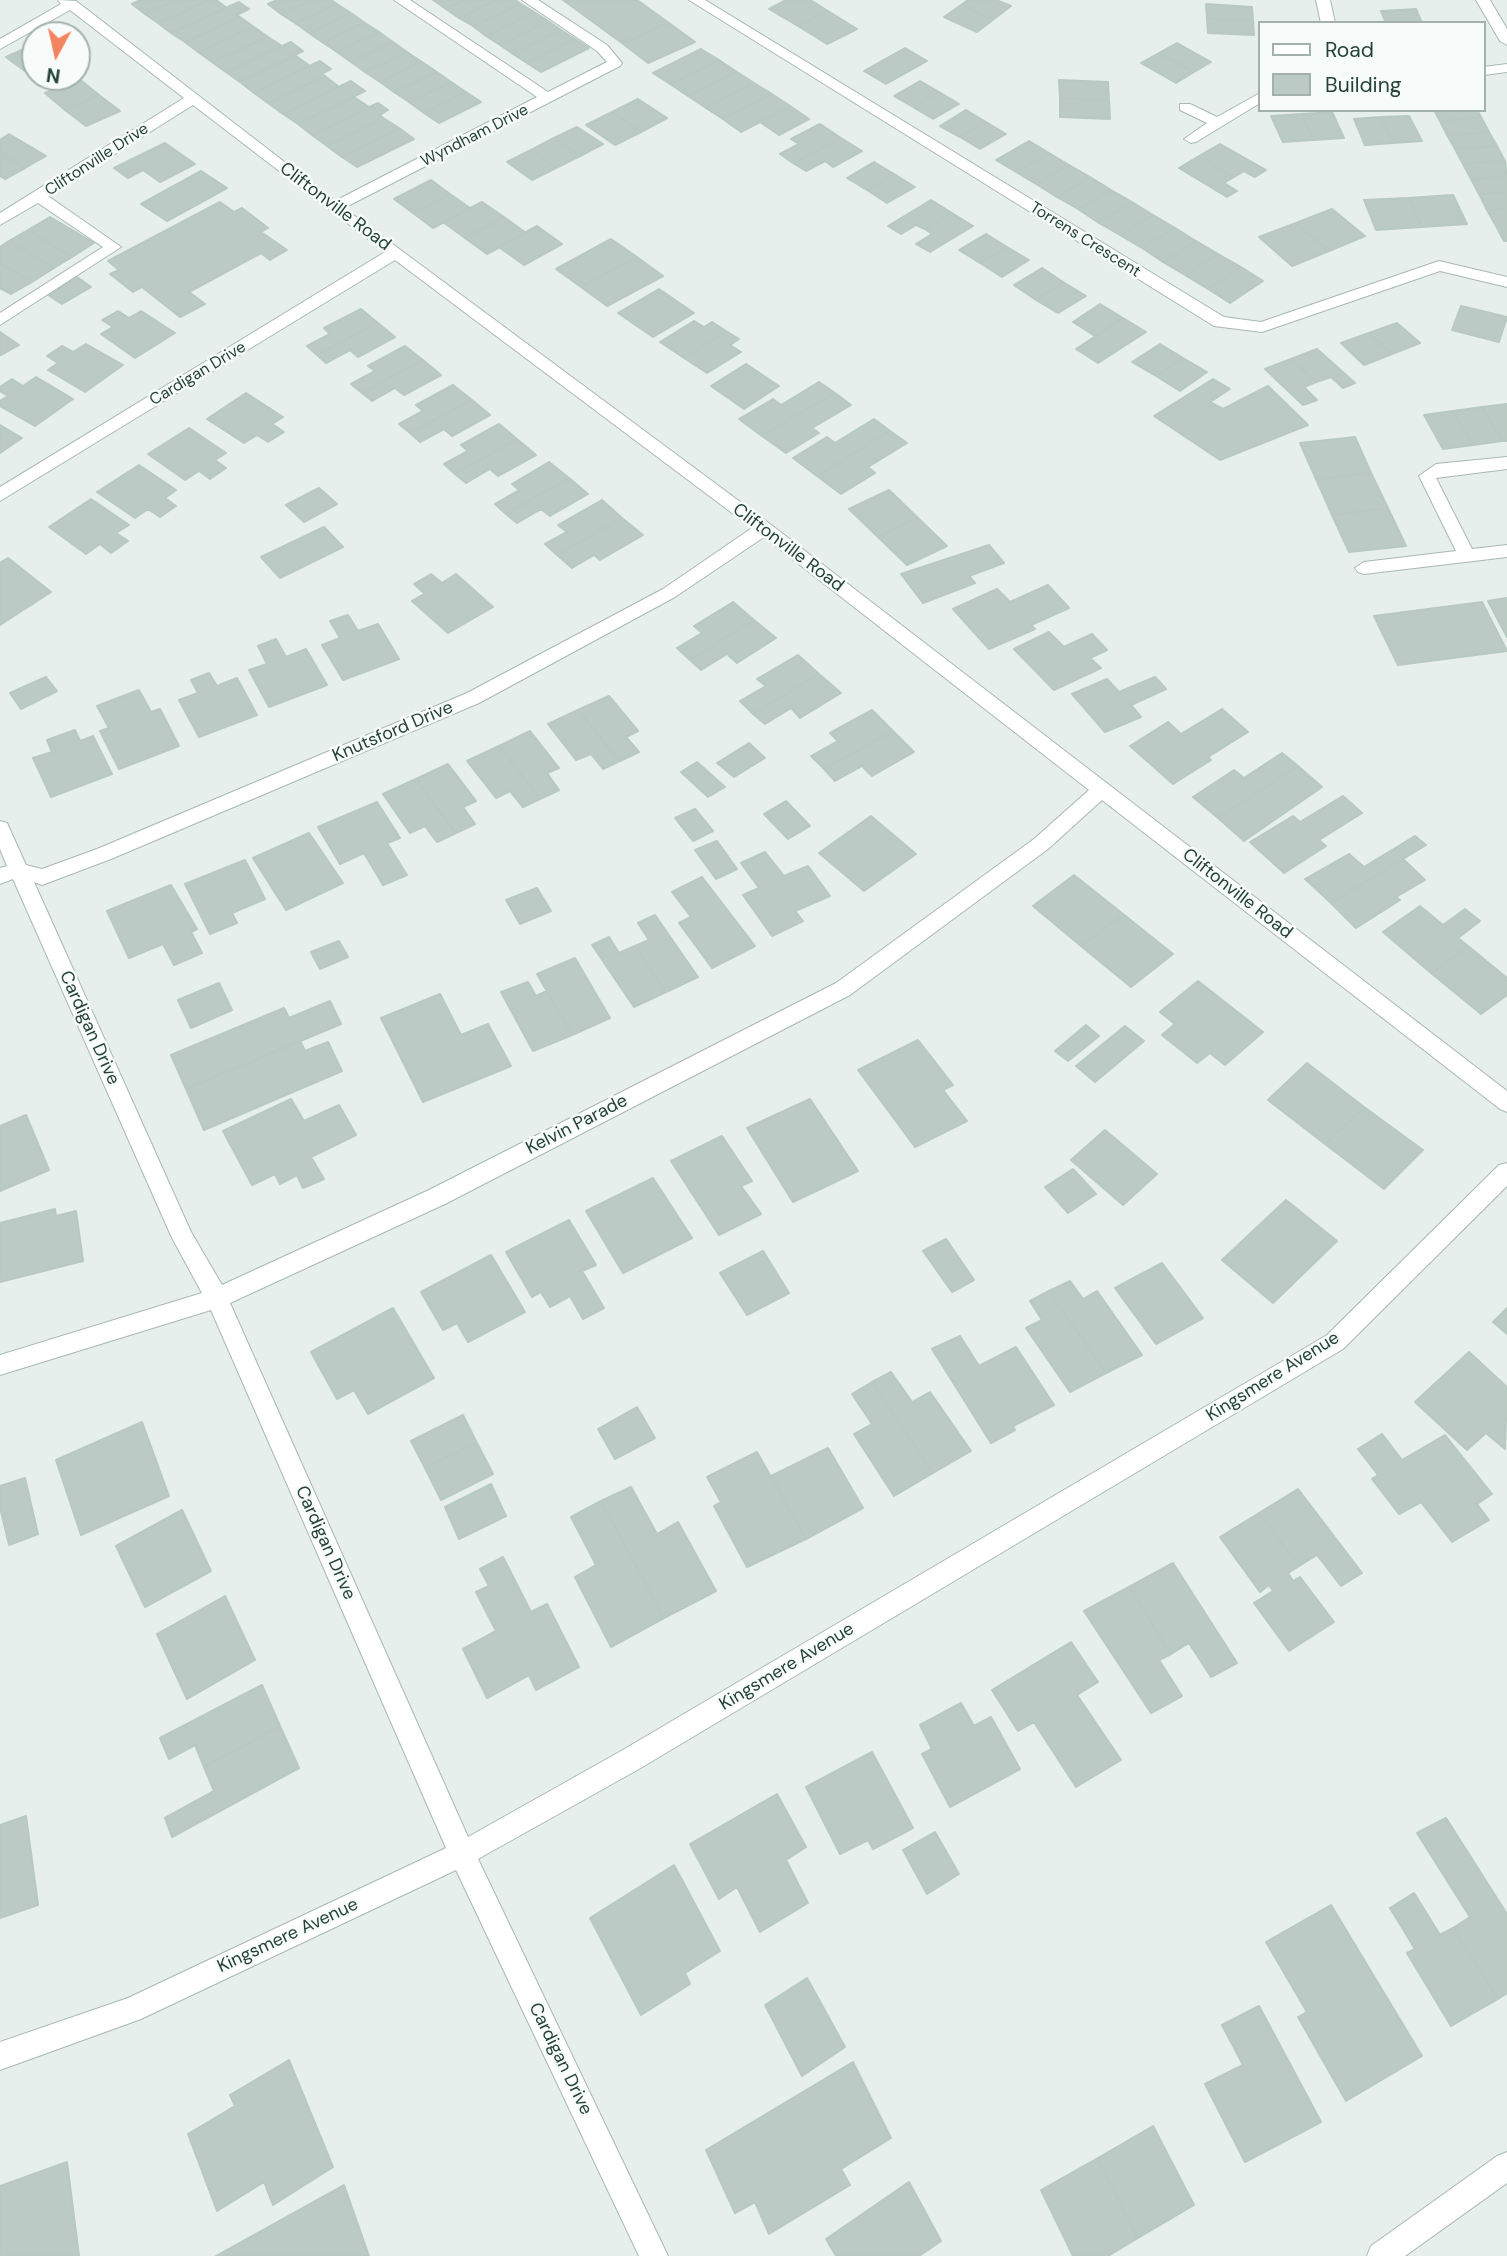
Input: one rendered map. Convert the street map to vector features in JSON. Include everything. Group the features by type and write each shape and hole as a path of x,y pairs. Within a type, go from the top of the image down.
{"street":[{"path":"401,0 548,98"},
{"name":"Wyndham Drive","path":"334,207 615,64 602,48 529,0"},
{"path":"1323,0 1328,21"},
{"path":"1483,0 1507,41"},
{"name":"Torrens Crescent","path":"702,1 1220,322 1262,327 1439,266 1507,282"},
{"path":"0,45 68,2"},
{"name":"Cliftonville Road","path":"68,2 334,207 764,528 1507,1103"},
{"path":"1486,71 1507,68"},
{"name":"Cliftonville Drive","path":"0,220 194,98"},
{"path":"1191,139 1258,98"},
{"path":"1185,107 1217,123"},
{"path":"0,320 113,247 39,197"},
{"name":"Cardigan Drive","path":"0,495 395,253"},
{"path":"1466,556 1427,476 1436,470 1507,463"},
{"name":"Knutsford Drive","path":"9,873 41,877 104,854 473,698 668,593 764,528"},
{"path":"1364,568 1507,551"},
{"name":"Kelvin Parade","path":"0,1365 217,1298 437,1197 843,989 1041,844 1102,789"},
{"name":"Cardigan Drive","path":"0,828 9,873 183,1238 217,1298 462,1854 654,2256"},
{"name":"Kingsmere Avenue","path":"0,2056 132,2010 462,1854 642,1753 1335,1342 1507,1172"},
{"path":"1381,2256 1507,2166"}],"building":[{"path":"140,0 175,0 145,14 132,4"},
{"path":"175,0 209,0 158,23 145,14"},
{"path":"209,0 216,0 227,8 171,33 158,23"},
{"path":"277,0 311,0 281,14 268,4"},
{"path":"311,0 331,0 337,4 295,23 281,14"},
{"path":"433,0 465,0 446,9"},
{"path":"465,0 497,0 459,18 446,9"},
{"path":"497,0 515,0 521,4 473,26 459,18"},
{"path":"563,0 637,0 669,23 622,43"},
{"path":"786,0 810,0 828,11 798,26 769,9"},
{"path":"968,0 996,0 1011,6 994,19 961,5"},
{"path":"239,2 249,9 237,15 240,17 185,42 171,33"},
{"path":"337,4 351,13 309,33 295,23"},
{"path":"521,4 534,12 486,36 473,26"},
{"path":"1206,4 1252,7 1253,21 1207,19"},
{"path":"961,5 994,19 977,32 944,17"},
{"path":"1416,9 1421,21 1385,21 1381,11"},
{"path":"828,11 857,29 827,44 798,26"},
{"path":"534,12 548,21 500,45 486,36"},
{"path":"351,13 365,23 322,42 309,33"},
{"path":"240,17 254,27 198,52 185,42"},
{"path":"1207,19 1253,21 1254,35 1208,33"},
{"path":"548,21 561,30 513,54 500,45"},
{"path":"365,23 379,32 337,52 322,42"},
{"path":"669,23 695,42 648,63 622,43"},
{"path":"254,27 268,37 212,62 198,52"},
{"path":"561,30 575,39 527,63 513,54"},
{"path":"379,32 393,42 351,62 337,52"},
{"path":"268,37 282,46 226,72 212,62"},
{"path":"575,39 589,48 541,72 527,63"},
{"path":"291,42 303,51 240,82 226,72"},
{"path":"393,42 407,52 365,72 351,62"},
{"path":"1177,43 1211,62 1194,72 1159,53"},
{"path":"905,48 927,61 886,84 864,71"},
{"path":"701,49 719,60 670,84 653,73"},
{"path":"21,50 21,68 6,57"},
{"path":"407,52 422,62 380,82 365,72"},
{"path":"1159,53 1194,72 1176,83 1141,63"},
{"path":"296,56 310,66 254,93 240,82"},
{"path":"719,60 737,72 688,96 670,84"},
{"path":"320,61 331,69 321,74 325,76 268,103 254,93"},
{"path":"422,62 437,72 394,92 380,82"},
{"path":"437,72 451,82 409,102 394,92"},
{"path":"737,72 754,83 706,108 688,96"},
{"path":"325,76 339,87 283,114 268,103"},
{"path":"1059,80 1108,82 1109,100 1060,99"},
{"path":"351,81 365,91 298,124 283,114"},
{"path":"920,81 939,92 913,107 894,96"},
{"path":"451,82 466,92 424,113 409,102"},
{"path":"754,83 772,94 723,119 706,108"},
{"path":"91,89 99,95 65,110 45,93 91,91"},
{"path":"466,92 481,102 439,123 424,113"},
{"path":"939,92 959,104 933,119 913,107"},
{"path":"772,94 790,106 741,132 723,119"},
{"path":"99,95 120,111 86,126 65,110"},
{"path":"354,97 369,107 312,135 298,124"},
{"path":"638,99 667,118 641,132 612,112"},
{"path":"1060,99 1109,100 1110,119 1060,117"},
{"path":"378,103 388,110 380,115 383,118 327,146 312,135"},
{"path":"790,106 809,119 779,135 760,122"},
{"path":"966,110 986,122 960,137 940,126"},
{"path":"612,112 641,132 615,145 586,125"},
{"path":"1332,112 1344,138 1313,140 1302,114"},
{"path":"1435,112 1478,112 1481,117 1440,121"},
{"path":"1302,114 1313,140 1283,142 1271,116"},
{"path":"1409,116 1422,141 1394,143 1381,117"},
{"path":"1381,117 1394,143 1365,145 1354,119"},
{"path":"1481,117 1489,132 1447,135 1440,121"},
{"path":"383,118 399,128 342,157 327,146"},
{"path":"986,122 1006,134 980,149 960,137"},
{"path":"820,124 841,138 793,163 780,154 799,144 791,139"},
{"path":"577,127 603,144 580,156 554,138"},
{"path":"399,128 414,139 357,167 342,157"},
{"path":"1489,132 1497,146 1455,149 1447,135"},
{"path":"9,134 46,156 25,168 0,153 0,140"},
{"path":"554,138 580,156 556,168 531,150"},
{"path":"841,138 862,151 833,167 825,161 806,171 793,163"},
{"path":"1029,141 1049,153 1016,172 996,160"},
{"path":"165,143 195,164 160,182 143,170 128,178 114,168"},
{"path":"1220,144 1266,170 1255,177 1244,171 1234,177 1199,156"},
{"path":"1497,146 1505,161 1463,164 1455,149"},
{"path":"531,150 556,168 532,180 507,162"},
{"path":"0,153 25,168 5,179 0,176"},
{"path":"1049,153 1069,165 1036,184 1016,172"},
{"path":"1199,156 1234,177 1224,183 1237,191 1227,197 1179,168"},
{"path":"1505,161 1507,177 1471,179 1463,164"},
{"path":"874,162 894,174 867,190 847,178"},
{"path":"1069,165 1090,177 1057,197 1036,184"},
{"path":"201,171 227,188 167,221 141,204"},
{"path":"894,174 915,187 887,203 867,190"},
{"path":"1090,177 1111,190 1078,209 1057,197"},
{"path":"1507,177 1507,192 1479,194 1471,179"},
{"path":"431,180 450,194 413,213 394,199"},
{"path":"1111,190 1132,202 1099,223 1078,209"},
{"path":"1507,192 1507,208 1487,210 1479,194"},
{"path":"450,194 470,208 433,228 413,213"},
{"path":"1453,195 1467,224 1422,227 1408,198"},
{"path":"1408,198 1422,227 1376,230 1364,200"},
{"path":"931,200 952,213 925,229 916,225 901,234 888,226"},
{"path":"220,202 234,212 242,208 268,228 261,232 287,250 270,260 261,253 189,292 205,304 180,317 142,287 133,292 110,274 119,270 108,261"},
{"path":"482,202 504,217 465,238 443,222"},
{"path":"1132,202 1153,215 1120,235 1099,223"},
{"path":"1507,208 1507,225 1496,226 1487,210"},
{"path":"1332,209 1365,236 1329,251 1296,223"},
{"path":"952,213 973,226 930,252 916,244 932,234 925,229"},
{"path":"1153,215 1175,228 1142,248 1120,235"},
{"path":"50,217 94,243 72,257 28,230"},
{"path":"504,217 526,233 487,254 465,238"},
{"path":"1296,223 1329,251 1292,266 1259,237"},
{"path":"1507,225 1507,241 1504,241 1496,226"},
{"path":"537,226 562,244 524,265 499,247"},
{"path":"1175,228 1196,241 1163,262 1142,248"},
{"path":"28,230 72,257 54,268 9,241"},
{"path":"986,234 1007,247 980,263 959,250"},
{"path":"611,239 637,257 581,287 556,269"},
{"path":"9,241 54,268 32,282 0,263 0,247"},
{"path":"1196,241 1218,254 1185,275 1163,262"},
{"path":"1007,247 1029,260 1002,277 980,263"},
{"path":"1218,254 1241,267 1208,289 1185,275"},
{"path":"637,257 663,276 607,306 581,287"},
{"path":"0,263 32,282 11,294 0,288"},
{"path":"1241,267 1263,281 1230,303 1208,289"},
{"path":"1042,268 1063,282 1036,300 1014,285"},
{"path":"77,277 91,287 62,304 48,295"},
{"path":"1063,282 1086,296 1058,313 1036,300"},
{"path":"659,289 694,313 653,337 618,313"},
{"path":"1100,304 1123,318 1095,336 1073,322"},
{"path":"1461,306 1507,317 1499,342 1452,330"},
{"path":"361,309 378,323 317,355 307,346 330,334 324,328"},
{"path":"118,311 129,318 141,311 175,333 135,358 101,334 113,327 102,320"},
{"path":"1123,318 1146,332 1098,363 1076,349"},
{"path":"694,321 704,327 712,322 726,331 684,358 660,342"},
{"path":"378,323 395,337 358,357 350,350 326,363 317,355"},
{"path":"1397,323 1420,343 1392,354 1369,333"},
{"path":"726,331 739,339 730,345 741,352 707,373 684,358"},
{"path":"0,332 19,345 1,355 0,355"},
{"path":"1369,333 1392,354 1364,365 1341,343"},
{"path":"86,344 123,365 85,392 48,370 58,363 47,356 62,346 73,352"},
{"path":"1160,344 1183,358 1156,376 1132,362"},
{"path":"405,346 423,360 362,393 351,384 375,371 368,366"},
{"path":"1317,349 1355,383 1343,388 1331,377 1316,382 1291,359"},
{"path":"1183,358 1207,372 1180,391 1156,376"},
{"path":"1291,359 1316,382 1304,387 1317,400 1303,405 1265,369"},
{"path":"423,360 441,375 404,395 395,388 372,401 362,393"},
{"path":"746,364 779,386 744,409 711,386"},
{"path":"36,377 73,399 35,426 0,406 0,401 8,396 0,391 0,387 12,379 23,386"},
{"path":"1213,379 1230,389 1210,402 1223,409 1268,386 1308,425 1220,460 1154,416"},
{"path":"819,382 835,393 762,436 739,419 773,399 781,405"},
{"path":"453,385 472,400 410,433 399,424 423,411 416,405"},
{"path":"246,393 283,417 272,424 284,432 268,442 257,435 244,443 207,419"},
{"path":"835,393 851,405 812,428 819,433 786,453 762,436"},
{"path":"472,400 490,415 452,436 444,429 420,442 410,433"},
{"path":"1507,404 1507,441 1502,441 1482,407"},
{"path":"1482,407 1502,441 1473,445 1453,411"},
{"path":"1453,411 1473,445 1443,449 1424,415"},
{"path":"874,419 890,431 817,476 793,458 827,437 835,443"},
{"path":"499,424 517,439 455,474 444,464 468,451 461,445"},
{"path":"0,425 22,438 0,453"},
{"path":"189,428 226,453 215,460 226,468 210,479 199,471 185,480 148,454"},
{"path":"890,431 907,443 868,467 875,473 841,494 817,476"},
{"path":"1355,437 1371,473 1316,479 1300,443"},
{"path":"517,439 536,455 498,476 490,469 466,483 455,474"},
{"path":"549,462 569,478 506,514 495,504 519,490 512,484"},
{"path":"139,465 176,490 165,498 176,506 160,517 148,509 135,518 97,492"},
{"path":"1371,473 1388,508 1332,515 1316,479"},
{"path":"569,478 588,494 550,516 541,509 517,523 506,514"},
{"path":"319,488 337,504 304,522 286,505"},
{"path":"889,490 918,518 878,537 849,509"},
{"path":"91,499 129,525 116,533 128,541 111,553 100,544 86,554 49,527"},
{"path":"602,500 622,518 557,555 545,544 567,532 558,525"},
{"path":"1388,508 1406,546 1349,552 1332,515"},
{"path":"622,518 643,535 600,560 594,555 572,568 557,555"},
{"path":"918,518 947,546 907,565 878,537"},
{"path":"324,527 343,547 280,578 261,557"},
{"path":"989,545 1004,563 969,576 975,583 923,603 901,574"},
{"path":"8,558 51,592 0,625 0,563"},
{"path":"431,574 442,583 456,574 493,607 448,633 412,601 425,594 414,584"},
{"path":"1048,585 1069,608 1031,625 1035,629 989,649 953,609 997,589 1010,602"},
{"path":"1507,598 1507,637 1488,601"},
{"path":"733,602 754,620 690,660 677,648 702,633 694,626"},
{"path":"1482,602 1507,651 1398,665 1374,616"},
{"path":"348,615 358,631 378,624 399,659 343,680 322,645 340,638 330,621"},
{"path":"754,620 776,638 737,663 727,654 701,670 690,660"},
{"path":"1049,632 1064,647 1092,634 1107,650 1090,658 1101,668 1054,690 1014,649"},
{"path":"276,639 286,657 306,649 327,685 269,707 249,670 267,664 258,646"},
{"path":"798,655 819,674 753,714 740,701 766,686 757,679"},
{"path":"209,673 217,686 237,678 257,715 199,737 179,700 198,693 191,680"},
{"path":"819,674 841,693 800,718 791,708 765,724 753,714"},
{"path":"46,677 57,691 21,709 10,693"},
{"path":"1155,677 1166,689 1131,705 1141,717 1105,732 1072,694 1107,679 1119,692"},
{"path":"139,690 151,712 160,709 179,746 119,769 100,731 109,728 97,706"},
{"path":"609,696 638,731 626,737 639,752 620,761 578,710"},
{"path":"1222,709 1248,732 1208,757 1211,760 1173,784 1130,746 1168,722 1181,734"},
{"path":"578,710 620,761 603,769 591,754 576,760 548,724"},
{"path":"872,710 893,731 824,769 811,756 838,741 830,733"},
{"path":"75,730 80,741 93,736 112,774 51,797 33,758 52,752 47,740"},
{"path":"530,731 559,768 547,773 559,790 540,799 499,746"},
{"path":"893,731 914,752 872,776 862,766 835,781 824,769"},
{"path":"749,743 765,758 734,777 717,763"},
{"path":"499,746 540,799 523,807 510,791 496,798 467,761"},
{"path":"1282,753 1298,766 1218,818 1193,797 1234,770 1244,778"},
{"path":"697,762 725,787 708,797 681,772"},
{"path":"448,764 476,801 463,807 475,824 456,833 416,779"},
{"path":"1298,766 1322,787 1244,841 1218,818"},
{"path":"416,779 456,833 437,842 425,826 410,833 383,794"},
{"path":"1343,796 1362,813 1319,840 1326,846 1284,873 1250,842 1293,816 1300,822"},
{"path":"786,801 810,826 788,839 764,814"},
{"path":"377,802 400,838 387,843 407,875 383,885 364,853 340,864 318,827"},
{"path":"695,809 713,831 693,841 675,818"},
{"path":"871,816 916,854 864,891 819,853"},
{"path":"309,833 343,883 286,910 253,858"},
{"path":"1415,836 1426,845 1331,903 1305,879 1349,854 1364,867"},
{"path":"717,841 737,869 716,879 695,850"},
{"path":"765,852 784,876 808,866 830,896 795,911 803,921 772,936 743,895 759,888 741,863"},
{"path":"1403,859 1425,880 1396,897 1400,900 1356,928 1331,903"},
{"path":"245,860 265,899 232,913 237,923 210,934 185,884"},
{"path":"1074,875 1123,914 1081,946 1033,906"},
{"path":"702,877 755,946 712,968 679,923 691,917 672,892"},
{"path":"171,885 197,929 191,932 202,953 174,965 163,944 129,958 107,911"},
{"path":"537,888 551,911 520,924 506,900"},
{"path":"1420,906 1443,925 1465,909 1480,921 1458,938 1468,946 1431,973 1383,932"},
{"path":"1123,914 1173,954 1131,987 1081,946"},
{"path":"655,915 698,977 666,992 635,946 649,940 638,923"},
{"path":"609,937 619,953 635,946 666,992 634,1007 592,945"},
{"path":"339,941 348,957 320,969 311,952"},
{"path":"1468,946 1507,978 1507,995 1481,1014 1431,973"},
{"path":"575,958 610,1018 572,1035 537,974"},
{"path":"1198,981 1263,1032 1225,1065 1210,1053 1197,1063 1162,1035 1175,1024 1160,1012"},
{"path":"528,982 536,996 547,991 572,1035 533,1051 501,992"},
{"path":"219,983 232,1010 191,1028 178,1000"},
{"path":"440,994 461,1035 488,1024 511,1066 423,1102 381,1018"},
{"path":"330,1001 341,1024 186,1089 171,1055 284,1008 289,1018"},
{"path":"1086,1025 1099,1036 1068,1061 1055,1051"},
{"path":"1125,1026 1144,1041 1095,1082 1076,1066"},
{"path":"918,1040 953,1085 943,1090 967,1121 915,1147 858,1070"},
{"path":"300,1041 305,1051 328,1042 342,1071 204,1130 186,1089"},
{"path":"1307,1063 1364,1107 1325,1144 1268,1100"},
{"path":"291,1099 304,1121 339,1105 356,1135 311,1157 324,1179 303,1188 297,1175 280,1184 275,1174 252,1185 223,1131"},
{"path":"810,1099 858,1171 793,1202 747,1128"},
{"path":"1364,1107 1423,1150 1384,1189 1325,1144"},
{"path":"26,1115 49,1170 0,1191 0,1126"},
{"path":"1105,1130 1157,1174 1123,1205 1071,1160"},
{"path":"722,1136 752,1181 741,1186 761,1214 719,1235 671,1161"},
{"path":"1073,1169 1096,1194 1068,1213 1045,1187"},
{"path":"653,1178 692,1238 623,1273 586,1211"},
{"path":"1286,1200 1337,1241 1273,1303 1222,1260"},
{"path":"55,1209 56,1216 76,1211 83,1261 0,1282 0,1223"},
{"path":"569,1220 596,1265 582,1271 604,1308 583,1319 570,1296 550,1307 541,1292 532,1297 506,1252"},
{"path":"946,1239 974,1280 952,1292 923,1251"},
{"path":"763,1251 789,1293 747,1315 720,1273"},
{"path":"491,1255 525,1312 468,1342 457,1323 443,1330 421,1292"},
{"path":"1162,1263 1203,1318 1156,1344 1115,1288"},
{"path":"1070,1281 1083,1299 1097,1291 1142,1355 1106,1373 1049,1291"},
{"path":"1049,1291 1106,1373 1070,1392 1026,1328 1042,1320 1030,1301"},
{"path":"393,1308 434,1378 368,1414 354,1390 337,1399 311,1352"},
{"path":"1507,1308 1507,1334 1493,1322"},
{"path":"960,1336 979,1366 1016,1347 1054,1405 1013,1426 1015,1430 991,1443 932,1349"},
{"path":"1469,1352 1507,1387 1505,1449 1486,1433 1467,1450 1415,1402"},
{"path":"891,1372 912,1402 930,1392 971,1451 933,1473 872,1382"},
{"path":"872,1382 933,1473 894,1496 854,1434 872,1424 852,1394"},
{"path":"637,1407 655,1438 615,1459 598,1429"},
{"path":"463,1415 477,1443 425,1468 411,1441"},
{"path":"142,1422 169,1496 81,1535 56,1460"},
{"path":"1382,1434 1402,1460 1445,1435 1492,1494 1477,1504 1489,1520 1452,1542 1421,1502 1399,1514 1372,1479 1378,1475 1358,1449"},
{"path":"477,1443 493,1474 441,1500 425,1468"},
{"path":"828,1448 863,1508 806,1539 771,1476"},
{"path":"757,1452 806,1539 747,1567 714,1506 721,1502 707,1477"},
{"path":"25,1478 38,1534 9,1545 0,1507 0,1486"},
{"path":"491,1484 506,1516 459,1539 445,1507"},
{"path":"631,1487 657,1534 678,1522 716,1591 664,1618 601,1501"},
{"path":"1298,1489 1362,1573 1341,1586 1317,1555 1299,1566 1259,1513"},
{"path":"601,1501 664,1618 611,1647 575,1577 596,1565 571,1517"},
{"path":"182,1510 211,1571 145,1607 116,1546"},
{"path":"1259,1513 1299,1566 1288,1573 1293,1581 1300,1577 1334,1622 1289,1651 1254,1603 1273,1591 1269,1585 1260,1592 1220,1537"},
{"path":"503,1557 531,1612 547,1604 579,1667 536,1690 529,1675 487,1698 463,1649 496,1631 476,1592 489,1586 480,1569"},
{"path":"1173,1563 1237,1663 1211,1677 1189,1643 1171,1654 1129,1587"},
{"path":"1129,1587 1171,1654 1159,1660 1182,1696 1151,1713 1084,1611"},
{"path":"225,1596 255,1660 187,1699 157,1634"},
{"path":"1071,1642 1098,1682 1077,1695 1121,1760 1076,1787 1034,1722 1018,1731 992,1690"},
{"path":"262,1685 280,1726 204,1767 195,1745 169,1759 160,1738"},
{"path":"961,1703 974,1726 991,1717 1020,1769 950,1807 922,1754 932,1749 920,1725"},
{"path":"280,1726 299,1768 172,1837 165,1818 214,1791 204,1767"},
{"path":"872,1752 913,1828 873,1849 868,1840 840,1854 806,1787"},
{"path":"777,1794 806,1847 786,1860 808,1903 760,1932 737,1887 719,1899 690,1844"},
{"path":"26,1816 38,1905 0,1918 0,1825"},
{"path":"1446,1818 1507,1914 1507,1993 1498,1999 1453,1928 1470,1917 1417,1833"},
{"path":"935,1832 959,1874 927,1894 903,1850"},
{"path":"674,1865 720,1951 685,1973 690,1984 641,2015 590,1918"},
{"path":"1414,1893 1440,1935 1453,1928 1498,1999 1451,2026 1407,1953 1415,1949 1390,1908"},
{"path":"1331,1905 1422,2056 1346,2101 1298,2017 1307,2012 1266,1942"},
{"path":"807,1978 845,2047 802,2076 765,2005"},
{"path":"1259,2006 1321,2122 1245,2162 1205,2084 1243,2065 1222,2025"},
{"path":"289,2060 333,2167 273,2205 264,2182 217,2211 188,2134 235,2106 230,2095"},
{"path":"853,2062 891,2138 841,2169 850,2185 769,2234 755,2202 735,2213 706,2150"},
{"path":"1153,2126 1194,2205 1138,2238 1098,2158"},
{"path":"1098,2158 1138,2238 1108,2256 1073,2256 1041,2190"},
{"path":"67,2162 79,2256 0,2256 0,2186"},
{"path":"909,2182 941,2241 919,2256 836,2256 826,2239"},
{"path":"344,2185 369,2256 216,2256"}]}
